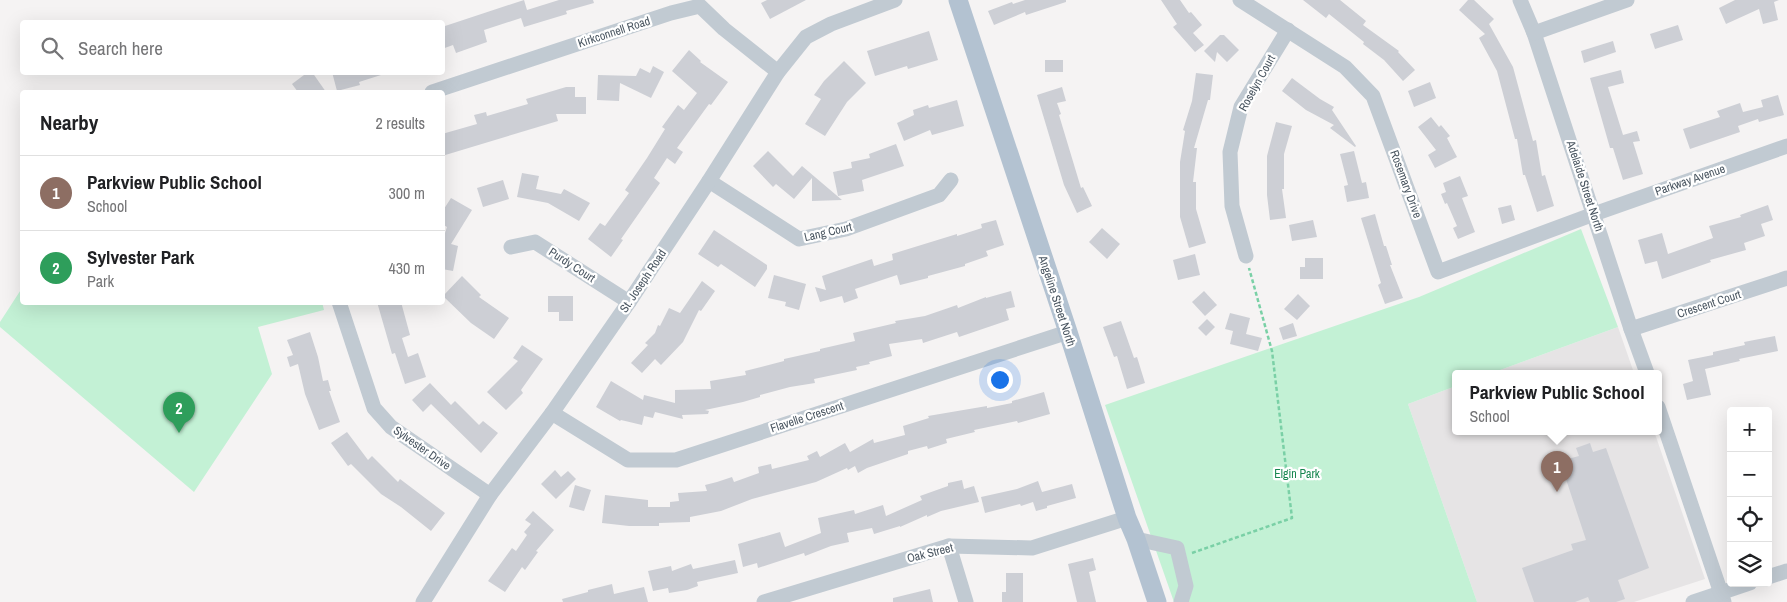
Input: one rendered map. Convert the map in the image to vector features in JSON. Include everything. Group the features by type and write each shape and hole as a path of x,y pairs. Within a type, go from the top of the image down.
{"main road":[{"name":"Angeline Street North","path":"958,0 1068,332 1127,518 1157,602"}],"street":[{"name":"St. Joseph Road","path":"423,602 490,495 552,413 629,302 710,181 778,72 806,37 831,24 895,0"},
{"name":"Rosemary Drive","path":"1240,0 1345,67 1373,96 1438,272 1594,214"},
{"name":"Adelaide Street North","path":"1520,0 1534,32 1646,370"},
{"path":"1534,32 1627,0"},
{"name":"Kirkconnell Road","path":"438,90 671,13 700,6 724,29 778,72"},
{"name":"Roselyn Court","path":"1246,256 1232,206 1230,152 1241,106 1288,30"},
{"name":"Parkway Avenue","path":"1594,214 1787,146"},
{"name":"Lang Court","path":"710,181 799,239 846,229 939,195 951,180"},
{"name":"Purdy Court","path":"511,247 535,242 629,302"},
{"name":"Crescent Court","path":"1631,329 1787,278"},
{"name":"Sylvester Drive","path":"340,305 374,408 392,427 490,495"},
{"name":"Flavelle Crescent","path":"552,413 628,460 676,460 1068,332"},
{"path":"1662,418 1723,597"},
{"name":"Oak Street","path":"764,602 801,596 949,546 1032,548 1127,518"},
{"path":"1136,539 1177,548 1186,586 1181,602"},
{"path":"949,546 966,602"},
{"path":"1772,577 1787,571"},
{"path":"1693,602 1723,597 1742,587"}],"path":[{"path":"1179,558 1292,518 1272,351 1246,256"}],"shaded area":[{"path":"1618,327 1633,370 1500,370"},
{"path":"1452,388 1452,435 1655,435 1705,579 1634,602 1477,602 1408,404"}],"green space":[{"name":"Elgin Park","path":"1581,229 1618,327 1500,370 1452,370 1452,388 1408,404 1477,602 1174,602 1105,405 1419,297"},
{"path":"20,291 20,305 323,305 324,310 258,327 272,374 194,492 0,327 0,322"}],"building":[{"path":"524,0 527,10 559,0 593,0 594,3 566,11 567,14 524,27 521,18 484,30 487,42 456,53 453,45 445,48 445,26"},
{"path":"767,0 806,0 770,19 761,3"},
{"path":"1025,0 1066,0 1066,2 1026,15 1025,12 994,25 988,11 1012,2 1013,4"},
{"path":"1161,0 1180,0 1189,13 1191,12 1202,25 1193,33 1204,45 1195,52 1173,27 1177,24"},
{"path":"1303,0 1340,0 1366,21 1363,25 1399,51 1415,70 1403,81 1384,60 1363,44 1364,42 1329,14 1326,18"},
{"path":"1468,0 1474,0 1494,19 1489,24 1513,67 1533,141 1536,140 1542,176 1545,175 1554,206 1537,212 1525,175 1523,175 1517,139 1515,139 1497,71 1479,38 1485,34 1459,10"},
{"path":"1735,0 1779,0 1774,2 1778,20 1763,24 1759,9 1726,24 1719,8"},
{"path":"1678,25 1683,40 1655,49 1650,34"},
{"path":"929,31 938,60 908,69 907,66 875,76 867,51"},
{"path":"1220,35 1224,35 1239,50 1227,62 1217,52 1215,62 1204,51"},
{"path":"1613,41 1616,52 1584,63 1581,51"},
{"path":"689,50 700,62 728,82 711,105 709,104 677,148 683,152 675,164 667,158 654,178 660,183 621,239 623,240 611,257 588,239 600,223 605,226 629,193 625,190 665,129 662,127 678,105 684,110 697,93 672,71"},
{"path":"1045,60 1063,60 1063,72 1045,72"},
{"path":"844,61 866,83 847,102 825,136 805,124 821,99 814,95 824,81"},
{"path":"653,66 664,72 651,98 620,83 619,101 597,100 598,75 636,76 640,68 650,73"},
{"path":"1621,70 1624,83 1608,87 1623,135 1637,131 1640,141 1633,142 1643,174 1623,180 1613,148 1610,148 1590,78"},
{"path":"1196,73 1213,75 1210,100 1208,100 1194,148 1197,148 1193,182 1196,182 1196,209 1206,243 1189,248 1180,217 1180,162 1185,131 1183,130 1192,101"},
{"path":"304,75 314,75 325,90 296,90 292,84"},
{"path":"333,75 381,75 359,82 360,85 337,90"},
{"path":"1292,78 1334,107 1332,110 1355,147 1330,128 1334,125 1306,110 1282,91"},
{"path":"1430,82 1436,98 1414,107 1408,91"},
{"path":"566,87 575,87 575,97 586,97 586,114 556,114 558,121 445,155 445,133 477,124 474,115 486,112 487,116 528,104 526,99"},
{"path":"1062,87 1066,101 1057,103 1061,114 1059,115 1081,188 1083,187 1092,206 1077,213 1064,185 1037,95"},
{"path":"1778,95 1784,115 1759,122 1758,119 1738,126 1740,132 1690,149 1683,129 1720,117 1717,111 1740,103 1743,112 1763,107 1761,100"},
{"path":"957,100 964,126 932,135 930,130 904,141 897,123 914,115 913,110 928,105 929,108"},
{"path":"1431,117 1450,136 1447,138 1457,157 1435,168 1428,155 1436,150 1418,127"},
{"path":"1276,122 1292,126 1284,154 1284,189 1282,189 1286,218 1270,220 1267,195 1267,156"},
{"path":"896,144 904,166 862,180 864,191 838,196 833,172 852,168 851,162 870,158 869,154"},
{"path":"768,151 793,176 802,166 842,200 812,201 812,178 794,199 776,184 773,187 753,166"},
{"path":"1354,151 1362,183 1366,182 1369,198 1347,202 1344,186 1348,185 1340,154"},
{"path":"522,173 539,176 536,189 561,194 564,189 590,203 579,221 548,203 517,197"},
{"path":"1460,176 1468,196 1462,198 1475,232 1458,239 1453,228 1457,226 1441,194 1446,192 1443,183"},
{"path":"503,180 509,199 483,207 477,188"},
{"path":"451,198 472,210 451,244 458,246 453,271 445,270 445,233 447,227 445,226 445,207"},
{"path":"1511,205 1515,220 1502,224 1498,208"},
{"path":"1768,205 1773,220 1761,224 1765,236 1744,243 1746,250 1710,260 1711,262 1662,279 1657,261 1645,264 1638,240 1662,233 1668,254 1713,238 1709,226 1741,217 1740,215"},
{"path":"1375,214 1384,246 1386,246 1392,265 1390,265 1403,298 1385,304 1378,285 1381,283 1361,218"},
{"path":"996,220 1004,245 986,251 988,256 965,264 965,266 900,285 897,275 855,289 858,298 844,303 842,296 820,302 815,287 826,290 822,276 872,259 874,266 893,260 892,254 982,228 981,224"},
{"path":"1313,220 1317,237 1292,241 1289,225"},
{"path":"1102,228 1120,244 1107,259 1089,242"},
{"path":"714,230 767,265 767,269 755,287 721,264 718,267 698,254"},
{"path":"1195,254 1200,275 1178,280 1173,260"},
{"path":"1305,258 1323,258 1323,279 1300,279 1300,267 1305,267"},
{"path":"774,275 806,284 799,310 785,306 786,302 768,298"},
{"path":"462,276 481,295 479,297 509,318 494,339 471,323 445,298 445,294"},
{"path":"702,281 715,291 701,311 699,310 683,342 661,365 655,359 642,373 631,363 648,345 645,343 655,333 658,325 660,326 669,308 680,313"},
{"path":"1011,291 1015,307 1006,309 1009,320 959,337 957,332 923,343 922,339 889,344 892,356 856,367 857,370 814,379 815,383 790,387 743,402 705,410 709,411 708,414 682,415 683,419 655,412 653,418 644,416 642,425 620,421 596,407 611,381 643,400 644,395 675,403 675,390 711,389 710,381 746,375 745,371 855,341 853,333 896,323 895,321 925,316 957,305 958,308 986,297"},
{"path":"1204,291 1217,305 1205,316 1192,302"},
{"path":"1298,294 1310,306 1297,320 1284,309"},
{"path":"548,296 573,296 573,321 559,321 559,312 548,312"},
{"path":"378,305 402,305 410,335 402,338 408,357 418,353 426,377 405,384 395,353 392,354"},
{"path":"1230,313 1250,318 1246,334 1262,338 1258,351 1230,344 1233,331 1225,329"},
{"path":"1207,319 1215,327 1206,336 1198,328"},
{"path":"1121,321 1134,358 1137,357 1145,383 1127,389 1117,356 1114,357 1103,327"},
{"path":"1293,323 1297,336 1283,340 1279,328"},
{"path":"310,332 323,381 328,380 331,391 329,391 340,422 319,430 305,394 298,364 290,367 287,357 293,355 287,340"},
{"path":"1775,336 1778,351 1739,359 1740,361 1705,369 1711,395 1687,400 1683,384 1693,381 1688,360 1713,355 1713,352 1745,345 1744,342"},
{"path":"522,345 543,359 521,390 523,393 506,410 487,392 518,361 513,358"},
{"path":"430,383 451,405 455,401 479,425 483,421 498,433 481,453 431,404 423,412 412,400"},
{"path":"1044,392 1050,414 1018,423 1017,421 974,430 975,432 946,439 947,443 928,449 927,446 908,451 908,454 858,473 855,466 848,470 847,468 816,482 752,499 721,511 690,517 690,522 659,523 659,526 629,526 602,523 605,495 648,500 648,507 670,507 670,502 679,501 678,493 707,491 705,485 732,477 734,482 759,473 758,467 771,464 772,469 809,460 807,456 817,451 820,457 845,443 850,452 873,439 874,443 905,435 903,426 929,418 928,416 1012,403 1012,401"},
{"path":"347,432 368,460 372,456 398,482 400,479 445,513 431,531 381,494 351,464 348,466 331,443"},
{"path":"1590,443 1593,452 1606,448 1649,568 1618,580 1625,599 1616,602 1590,602 1588,597 1575,602 1534,602 1522,568 1573,550 1571,544 1586,540 1560,461 1579,456 1576,448"},
{"path":"555,470 561,477 568,471 576,479 556,499 541,484"},
{"path":"962,480 964,489 974,486 979,502 941,511 927,517 927,515 900,527 874,534 872,528 847,533 849,542 831,546 805,556 804,553 758,568 757,563 743,567 738,544 780,532 785,547 821,533 818,518 854,510 855,514 883,505 886,516 922,500 920,496 948,486 948,483"},
{"path":"1038,481 1042,492 1072,484 1076,498 1036,511 1033,502 985,513 981,497 1017,489"},
{"path":"575,485 591,490 584,511 569,507"},
{"path":"533,511 554,530 536,551 538,552 525,570 522,567 505,592 488,581 512,548 516,551 527,535 524,532 531,524 525,520"},
{"path":"1093,558 1096,570 1089,572 1096,602 1077,602 1068,564"},
{"path":"735,560 738,573 697,582 698,586 669,593 668,588 653,591 648,571 671,566 672,571 691,564 693,569"},
{"path":"1006,573 1023,573 1023,602 1002,602 1002,592 1006,592"},
{"path":"612,584 614,594 644,587 648,602 563,602 562,599 588,592 588,590"},
{"path":"930,589 933,602 893,602 893,598"}],"place":[{"name":"Sylvester Park","path":"179,433"},
{"name":"Parkview Public School","path":"1557,492"}]}
